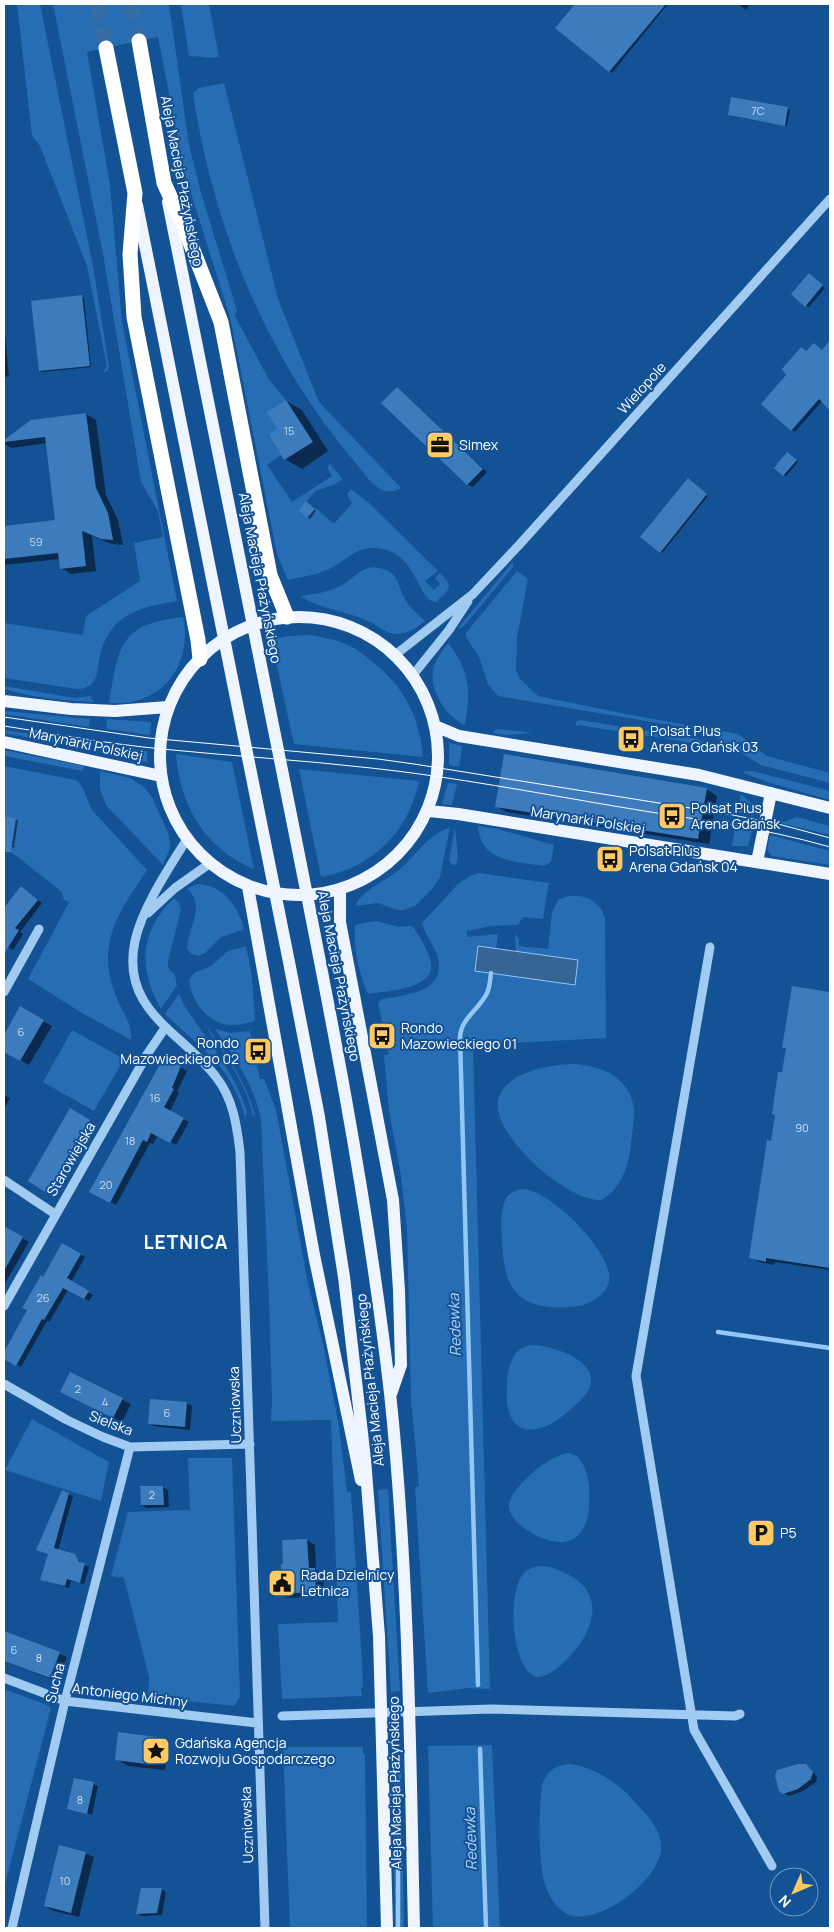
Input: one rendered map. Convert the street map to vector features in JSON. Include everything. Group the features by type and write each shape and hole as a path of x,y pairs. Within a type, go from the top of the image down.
{"highway":[{"name":"Aleja Macieja Płażyńskiego","path":"139,41 164,183"},
{"name":"Aleja Macieja Płażyńskiego","path":"106,48 135,193"},
{"path":"164,183 221,322 270,575 287,617"},
{"path":"135,193 130,254 134,317 198,640 206,655"}],"main road":[{"name":"Aleja Macieja Płażyńskiego","path":"164,183 320,956 367,1220 390,1397 403,1551 410,1694 414,1928"},
{"name":"Aleja Macieja Płażyńskiego","path":"135,193 319,1117 352,1340 371,1524 381,1695 386,1928"},
{"path":"287,617 321,618 353,628 375,640 395,655 413,675 423,691 438,741 439,768 436,789 429,811 410,840 385,864 363,878 324,893 286,895 253,889 234,881 209,864 186,839 170,809 161,776 160,749 162,729 168,707 182,682 206,655 239,633 267,621 287,617"},
{"name":"Marynarki Polskiej","path":"4,701 115,712 168,707"},
{"path":"435,726 459,736 699,775 830,808"},
{"name":"Marynarki Polskiej","path":"4,742 161,776"},
{"path":"757,862 771,793"},
{"name":"Marynarki Polskiej","path":"429,811 458,814 830,874"},
{"path":"340,888 340,922 394,1209 401,1365 390,1397"},
{"path":"253,889 314,1255 371,1524"}],"street":[{"name":"Wielopole","path":"395,655 473,594 830,199"},
{"name":"Wielopole","path":"413,675 449,630 473,594"},
{"name":"Uczniowska","path":"186,839 164,876 143,918 134,942 133,963 136,983 142,1000 165,1028 199,1057 217,1078 230,1100 240,1152 265,1928"},
{"name":"Uczniowska","path":"143,918 176,888 209,864"},
{"path":"4,992 39,929"},
{"path":"710,946 636,1376 693,1714 694,1730 772,1866"},
{"name":"Starowiejska","path":"4,1306 148,1053 165,1028"},
{"path":"4,1180 55,1214"},
{"name":"Sielska","path":"4,1384 67,1420 102,1437 130,1447 250,1444"},
{"name":"Sucha","path":"12,1928 65,1701 130,1447"},
{"name":"Antoniego Michny","path":"4,1678 65,1701 257,1723"},
{"path":"282,1716 491,1709 740,1714"}],"shaded area":[{"path":"17,4 40,4 93,266 109,367 103,373 107,366 87,266 40,146 32,136"},
{"path":"53,4 169,4 189,145 200,189 237,311 234,314 268,378 286,400 266,412 277,429 268,435 281,455 267,465 292,502 332,476 327,467 330,464 343,479 315,491 298,511 307,518 316,508 334,524 352,503 347,494 351,489 369,503 438,571 425,581 434,590 440,584 435,578 440,573 445,578 449,586 447,592 436,602 429,599 424,593 414,575 399,556 388,550 373,548 360,550 324,571 288,580 277,554 230,317 184,171 158,37 87,52 110,185 122,322 177,601 137,611 116,624 103,646 96,678 90,686 77,689 4,678 4,623 83,635 86,616 140,581 134,543 163,537 158,511 141,482 103,254"},
{"path":"181,4 209,4 219,57 189,56"},
{"path":"224,83 278,299 319,402 401,488 386,491 374,485 323,421 295,378 270,334 248,288 214,192 202,143 193,93 199,88"},
{"path":"513,562 513,567 465,625 458,628"},
{"path":"373,567 393,574 406,601 425,621 411,630 394,634 359,617 312,603 301,596 332,590 341,586 362,570"},
{"path":"517,571 528,579 517,637 516,670 520,679 538,696 738,734 767,756 830,773 830,783 761,765 705,731 498,696 488,684 479,657 466,637 466,633"},
{"path":"183,617 185,635 183,652 178,667 169,680 158,690 144,698 128,702 109,703 116,667 125,642 145,626 162,620"},
{"path":"309,635 332,639 350,646 365,655 386,673 403,694 409,705 418,730 423,757 294,744 271,639"},
{"path":"448,643 465,672 468,702 465,725 446,710 437,694 432,678 434,666"},
{"path":"4,686 75,698 90,696 94,702 37,697 4,689"},
{"path":"4,711 90,719 89,727 4,714"},
{"path":"107,719 151,722 150,735 106,729"},
{"path":"580,720 698,739 709,746 707,748 698,747 699,744 578,725 577,727 575,723"},
{"path":"499,729 533,733 506,735 493,733"},
{"path":"4,730 88,742 87,749 4,733"},
{"path":"449,743 462,746 459,767 449,765"},
{"path":"103,745 147,751 147,762 102,753"},
{"path":"4,750 84,766 83,771 4,756"},
{"path":"176,754 232,762 254,869 222,850 198,824 183,791 178,773"},
{"path":"4,766 76,780 84,790 92,810 147,870 118,917 109,947 108,964 111,981 129,1025 131,1040 82,1013 28,979 69,902 64,900 62,892 10,851 16,846 12,846 16,818 4,816"},
{"path":"299,769 419,781 407,816 385,845 372,856 356,865 321,877"},
{"path":"100,771 130,778 143,786 152,797 169,835 170,848 163,865 106,805 100,789"},
{"path":"744,771 752,771 830,791 830,800 767,782 744,773"},
{"path":"448,783 457,784 452,805 442,804"},
{"path":"741,794 751,803 754,816 738,812"},
{"path":"797,817 830,826 830,835 781,823"},
{"path":"478,826 498,829 554,845 551,862 544,866 499,857 485,846 480,837"},
{"path":"450,827 440,877 432,889 415,906 404,910 397,910 378,903 355,906 364,894 394,874 435,835"},
{"path":"455,828 458,857 456,865 451,864 449,860"},
{"path":"735,828 752,831 748,846 732,846"},
{"path":"770,835 830,851 830,865 772,856 767,850"},
{"path":"479,873 549,883 543,919 523,917 518,925 491,926 467,931 467,937 498,934 496,949 578,960 516,951 515,934 519,939 519,946 548,949 552,912 558,900 565,897 580,896 587,898 593,901 603,912 605,919 606,1038 473,1045 490,1689 468,1688 428,1693 415,1487 419,1486 411,1399 407,1229 401,1176 389,1111 384,1055 389,1054 378,1003 382,999 402,996 423,989 437,977 439,967 437,955 422,923 458,884 468,877"},
{"path":"198,884 215,888 228,898 238,912 244,928 221,937 205,953 199,956 191,954 187,948 196,909 193,895 187,888"},
{"path":"174,898 179,903 181,910 168,964 169,969 175,975 177,985 161,1009 148,979 146,951 148,937 154,924 162,911"},
{"path":"375,921 399,927 411,926 414,928 430,958 430,972 426,979 418,984 397,990 368,994 357,961 355,925"},
{"path":"246,946 252,977 255,1021 234,1025 223,1024 215,1021 202,1011 194,997 189,980 194,973 211,966 228,951"},
{"path":"478,946 578,960 575,985 475,971"},
{"path":"179,994 238,1089 247,1113 245,1117 240,1100 223,1071 202,1048 165,1014"},
{"path":"203,1023 234,1066 246,1090 255,1115 253,1116 239,1078"},
{"path":"215,1029 230,1033 250,1031 260,1079 264,1079 276,1110 308,1283 324,1348 339,1427 347,1492 351,1492 362,1661 362,1696 282,1699 278,1624 338,1622 331,1420 271,1421 269,1299 261,1119 249,1083"},
{"path":"72,1030 124,1059 94,1111 43,1082"},
{"path":"572,1064 594,1067 613,1075 621,1081 632,1099 634,1110 633,1123 630,1153 626,1169 614,1190 601,1200 587,1198 552,1179 519,1148 507,1132 499,1115 498,1101 508,1083 540,1068"},
{"path":"523,1189 535,1192 561,1209 575,1221 597,1248 605,1261 609,1278 603,1293 595,1300 577,1306 549,1307 524,1299 516,1293 510,1284 504,1263 501,1228 502,1212 507,1197"},
{"path":"532,1345 560,1351 579,1360 590,1374 591,1383 586,1395 570,1410 558,1420 535,1430 525,1429 516,1425 507,1403 507,1377 512,1360 519,1350"},
{"path":"32,1419 109,1462 101,1501 5,1470"},
{"path":"568,1453 577,1456 587,1474 589,1493 586,1523 581,1532 573,1539 561,1542 552,1541 533,1534 517,1522 512,1515 509,1504 516,1490 533,1472 552,1459"},
{"path":"188,1458 232,1458 240,1697 234,1706 148,1697 149,1677 124,1578 111,1576 128,1512 190,1510"},
{"path":"388,1489 400,1691 391,1692 378,1490"},
{"path":"540,1566 558,1570 581,1584 589,1594 592,1605 592,1617 582,1640 562,1664 544,1676 536,1677 528,1671 521,1660 514,1629 513,1613 518,1584 523,1574 530,1568"},
{"path":"4,1689 51,1708 4,1888"},
{"path":"492,1745 500,1928 433,1928 428,1746"},
{"path":"283,1747 363,1747 363,1754 365,1754 367,1928 290,1928"},
{"path":"393,1749 401,1749 404,1928 395,1928"},
{"path":"569,1764 587,1768 605,1776 621,1788 653,1823 661,1842 658,1861 651,1873 640,1885 614,1906 586,1916 573,1916 565,1913 551,1898 544,1880 540,1853 542,1784 552,1770"}],"building":[{"path":"575,4 666,4 609,72 555,28"},
{"path":"731,97 788,107 785,126 728,115"},
{"path":"809,273 823,285 805,307 791,294"},
{"path":"82,295 90,366 39,371 31,301"},
{"path":"830,340 830,411 819,399 791,431 761,404 786,375 782,369 801,347 806,351 814,343 822,350"},
{"path":"397,387 483,469 467,485 381,403"},
{"path":"286,400 313,442 284,460 268,434 277,429 266,412"},
{"path":"86,413 96,488 108,513 113,540 101,539 82,531 86,566 60,569 58,553 4,559 4,526 55,520 45,437 4,442 4,440 31,420"},
{"path":"787,452 797,460 783,476 774,468"},
{"path":"688,478 707,494 660,553 640,537"},
{"path":"306,501 315,509 307,518 298,511"},
{"path":"504,754 707,788 698,839 495,807"},
{"path":"4,816 16,818 11,852 4,852"},
{"path":"21,886 38,900 15,928 19,930 4,954 4,908"},
{"path":"792,986 830,992 830,1268 766,1258 766,1262 749,1258 767,1140 771,1141 775,1115 772,1114 778,1072 782,1072 786,1048 782,1048"},
{"path":"20,1006 44,1020 20,1061 4,1052 4,1035"},
{"path":"164,1057 181,1066 172,1088 174,1089 164,1107 184,1118 170,1143 151,1133 147,1142 143,1140 110,1203 89,1192"},
{"path":"70,1108 90,1120 48,1194 28,1181"},
{"path":"4,1226 23,1237 4,1271"},
{"path":"62,1243 81,1254 67,1278 89,1291 84,1299 63,1288 44,1320 42,1319 16,1366 4,1359 4,1352 27,1310 22,1308 41,1275 43,1277"},
{"path":"70,1372 123,1398 113,1418 60,1392"},
{"path":"150,1399 187,1402 185,1427 148,1424"},
{"path":"140,1486 163,1486 164,1505 141,1505"},
{"path":"62,1490 69,1493 54,1548 75,1554 79,1562 85,1563 80,1583 67,1579 65,1586 40,1580 48,1554 36,1550"},
{"path":"307,1539 309,1568 315,1568 316,1592 278,1594 276,1570 281,1570 281,1564 283,1564 282,1540"},
{"path":"4,1631 60,1652 50,1678 4,1661"},
{"path":"118,1732 157,1737 154,1765 115,1760"},
{"path":"798,1764 806,1764 813,1772 811,1779 798,1789 783,1794 779,1791 775,1776 777,1770"},
{"path":"74,1778 94,1782 87,1814 67,1809"},
{"path":"59,1845 86,1852 71,1913 44,1906"},
{"path":"141,1888 162,1888 157,1913 136,1914"}],"waterway":[{"name":"Redewka","path":"478,1685 460,1037 461,1030 467,1019 487,993 491,973"},
{"path":"718,1332 830,1348"},
{"name":"Redewka","path":"480,1749 486,1928"},
{"path":"398,1844 398,1928"}],"tunnel":[{"path":"97,4 106,48"},
{"path":"132,4 139,41"}],"tram line":[{"path":"4,717 149,738 414,764 728,814 782,825 830,838"},
{"path":"4,726 142,747 345,765 433,776 726,824 830,847"}],"place":[{"name":"Simex","path":"440,445"},
{"name":"Polsat Plus Arena Gdańsk 03","path":"631,739"},
{"name":"Polsat Plus Arena Gdańsk","path":"672,816"},
{"name":"Polsat Plus Arena Gdańsk 04","path":"610,859"},
{"name":"Rondo Mazowieckiego 01","path":"382,1036"},
{"name":"Rondo Mazowieckiego 02","path":"258,1051"},
{"name":"P5","path":"761,1533"},
{"name":"Rada Dzielnicy Letnica","path":"282,1583"},
{"name":"Gdańska Agencja Rozwoju Gospodarczego","path":"156,1751"}],"district":[{"name":"LETNICA","path":"186,1242"}]}
